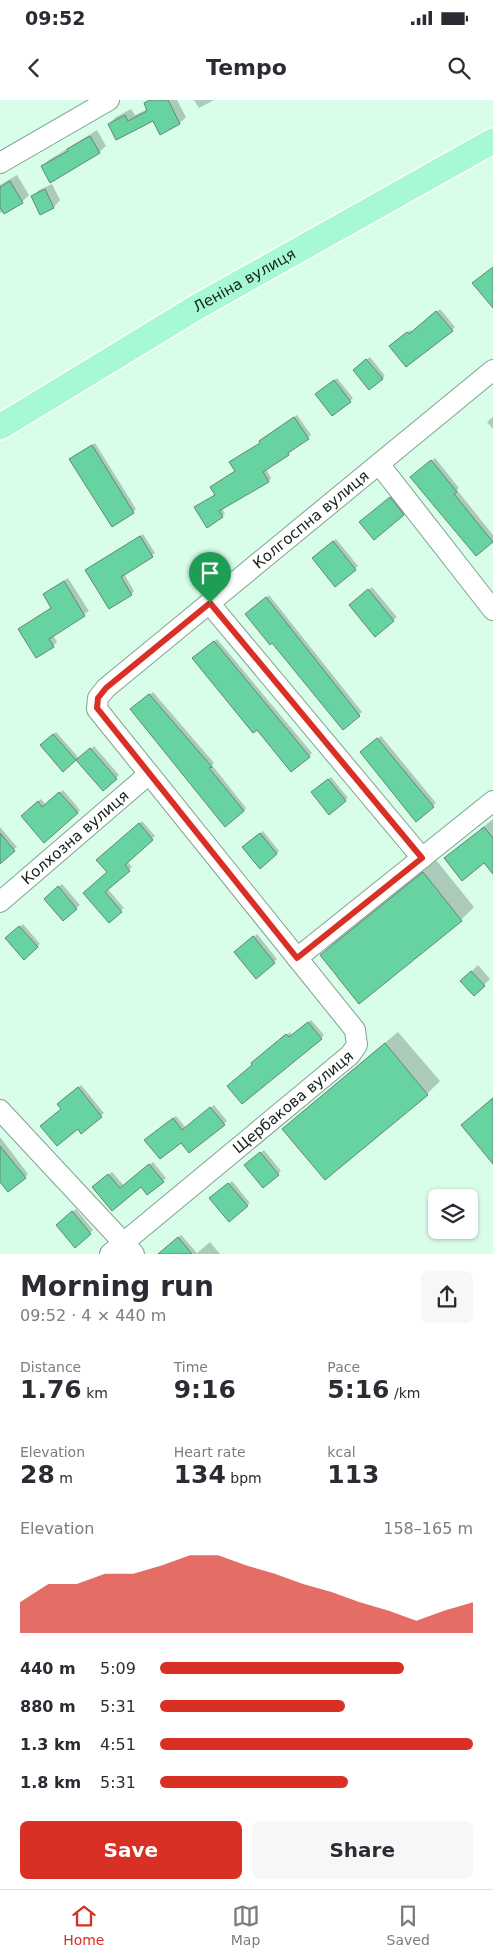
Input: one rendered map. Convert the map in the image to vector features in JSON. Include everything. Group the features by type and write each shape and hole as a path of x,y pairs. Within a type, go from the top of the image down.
{"main road":[{"name":"Леніна вулиця","path":"0,428 197,307 493,141"}],"street":[{"path":"0,163 109,100"},
{"name":"Колгоспна вулиця","path":"106,688 493,370"},
{"path":"379,464 493,610"},
{"path":"210,603 422,858"},
{"name":"Щербакова вулиця","path":"106,688 98,698 97,708 355,1030 357,1045 350,1055 122,1247"},
{"name":"Колхозна вулиця","path":"0,902 149,774"},
{"path":"297,958 493,801"},
{"path":"0,1110 122,1247"}],"building":[{"path":"150,100 168,100 180,124 160,135 153,121 116,140 108,124 125,115 128,121 147,111 144,103"},
{"path":"90,136 100,153 50,183 41,166"},
{"path":"10,181 23,203 4,214 0,207 0,187"},
{"path":"45,189 54,208 40,215 31,196"},
{"path":"493,267 493,308 472,283"},
{"path":"436,311 453,331 406,367 389,346 407,332 409,334"},
{"path":"366,359 383,379 369,390 353,370"},
{"path":"334,380 351,402 332,416 315,394"},
{"path":"294,417 309,439 263,472 269,482 219,511 223,517 207,528 194,507 215,495 210,487 235,471 229,462 260,443 259,441"},
{"path":"92,445 134,513 112,527 69,459"},
{"path":"431,460 457,492 454,494 493,542 476,556 410,477"},
{"path":"390,497 404,515 374,540 359,522"},
{"path":"140,536 153,557 121,577 132,595 109,609 85,570"},
{"path":"333,541 356,570 335,587 312,558"},
{"path":"64,581 85,616 49,639 54,647 36,658 18,629 51,608 43,594"},
{"path":"368,589 394,621 375,637 349,605"},
{"path":"266,597 360,716 343,730 272,643 270,645 245,614"},
{"path":"214,641 310,757 291,772 257,730 253,733 192,658"},
{"path":"149,694 212,767 209,768 244,811 225,827 130,709"},
{"path":"53,734 76,760 63,772 40,745"},
{"path":"377,738 434,807 416,822 360,752"},
{"path":"90,748 117,779 103,791 76,760"},
{"path":"328,779 346,801 329,815 311,792"},
{"path":"59,792 78,813 44,843 21,816 38,801 42,807"},
{"path":"139,823 153,840 125,865 130,871 105,892 122,912 109,923 83,893 107,872 96,860"},
{"path":"484,827 493,838 493,874 484,863 462,881 444,858"},
{"path":"0,833 15,851 0,864"},
{"path":"260,833 277,854 260,869 242,847"},
{"path":"423,872 462,921 359,1004 320,955"},
{"path":"58,886 77,909 63,921 44,899"},
{"path":"19,926 38,947 24,960 5,938"},
{"path":"253,936 275,963 256,979 234,952"},
{"path":"471,971 485,986 474,996 460,981"},
{"path":"308,1022 322,1039 242,1104 227,1086 286,1034 289,1037"},
{"path":"385,1043 428,1095 325,1180 282,1129"},
{"path":"78,1087 102,1117 81,1134 78,1129 57,1146 40,1126 61,1109 57,1104"},
{"path":"493,1098 493,1164 461,1125"},
{"path":"210,1107 225,1125 189,1153 181,1143 160,1159 144,1140 173,1118 182,1130"},
{"path":"0,1146 26,1178 8,1192 0,1182"},
{"path":"260,1152 279,1175 263,1188 244,1165"},
{"path":"149,1164 164,1182 147,1195 141,1187 112,1211 92,1187 108,1174 120,1188"},
{"path":"228,1183 248,1206 229,1222 209,1198"},
{"path":"72,1211 91,1234 75,1248 56,1225"},
{"path":"178,1237 192,1254 158,1254"}],"route":[{"path":"210,603 422,858 297,958 97,708 98,698 106,688 210,603"}]}
